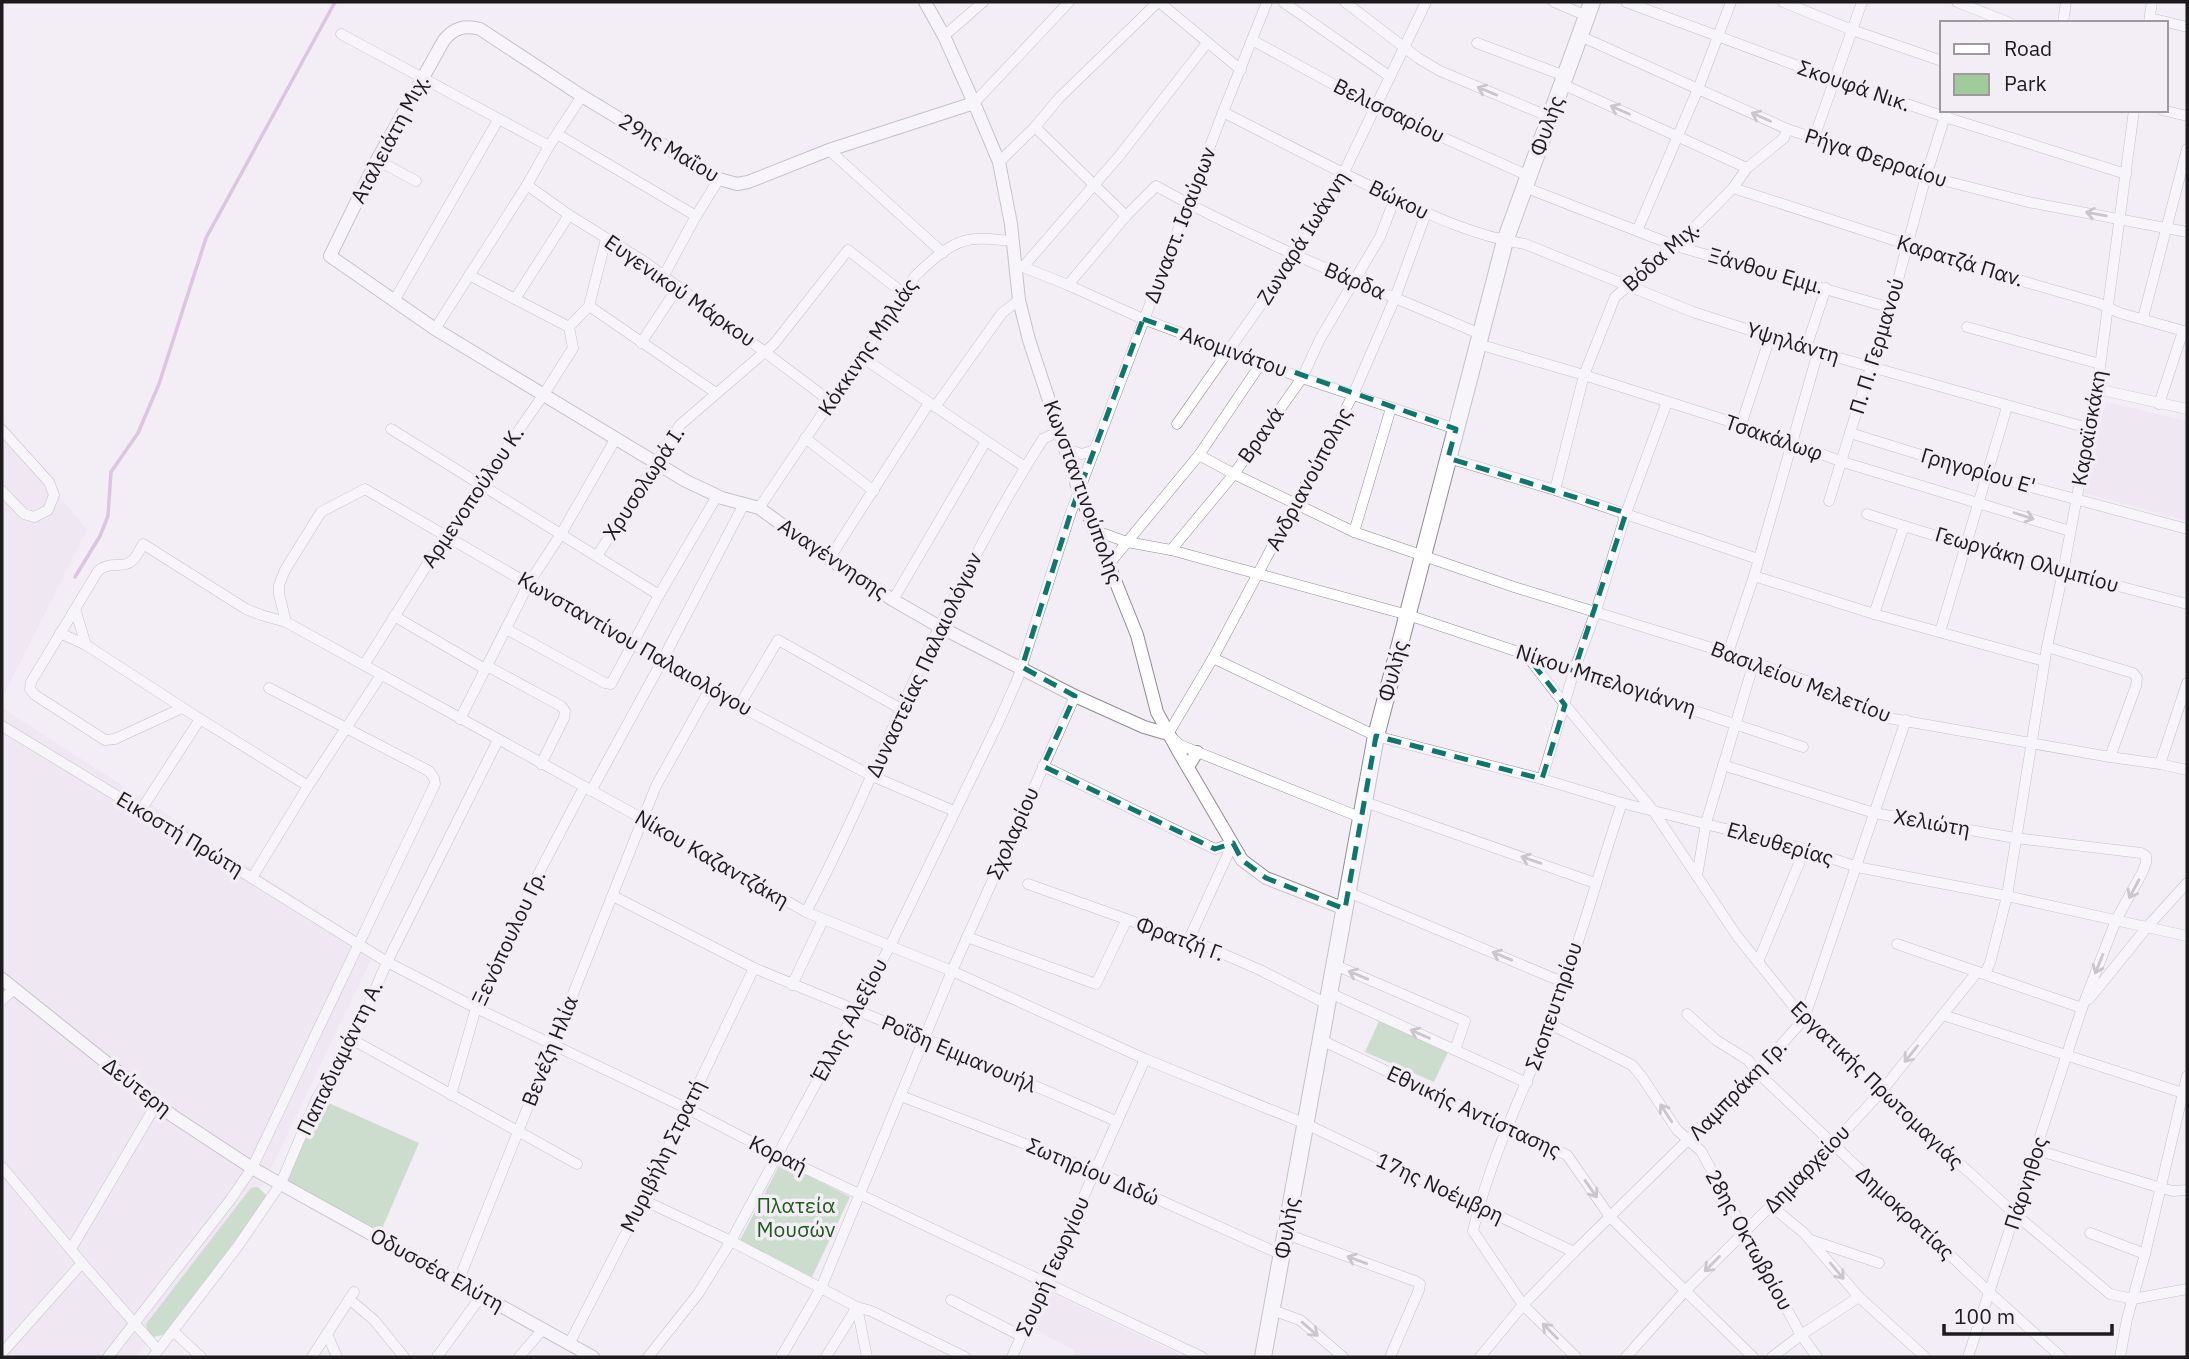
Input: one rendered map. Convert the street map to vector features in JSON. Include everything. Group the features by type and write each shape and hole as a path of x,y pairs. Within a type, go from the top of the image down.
{"main road":[{"name":"Φυλής","path":"1263,1357 1377,736 1505,241 1590,9"}],"street":[{"name":"Κωνσταντινούπολης","path":"925,2 944,36 999,162 1019,268 1018,300 1029,340 1079,491 1136,635 1157,712 1242,860 1266,878 1346,900"},
{"path":"944,36 983,2"},
{"path":"974,103 1069,2"},
{"path":"999,162 1035,127 1059,98 1159,2 1241,70"},
{"name":"Δυναστ. Ισαύρων","path":"1022,667 1048,579 1079,491 1223,112 1268,2"},
{"path":"1283,2 1389,76"},
{"path":"1345,2 1440,71 1550,117"},
{"name":"Ζωναρά Ιωάννη","path":"1177,424 1295,256 1331,199 1426,2"},
{"path":"1554,2 1590,9"},
{"name":"Σκουφά Νικ.","path":"1626,2 1833,79 2126,174"},
{"path":"1637,230 1698,89 1731,2"},
{"path":"1783,2 1852,30 1940,60"},
{"path":"1814,138 1862,2"},
{"path":"1957,2 2006,21"},
{"path":"2063,21 2066,2"},
{"path":"2149,21 2152,2"},
{"path":"1978,21 1981,10"},
{"path":"2168,24 2187,27"},
{"name":"29ης Μαΐου","path":"458,28 468,26 480,29 582,96 719,179 737,184 829,150 974,103"},
{"name":"Αταλειάτη Μιχ.","path":"330,256 377,160 422,79 444,40 458,28"},
{"path":"341,34 549,146"},
{"name":"Ρήγα Φερραίου","path":"1580,36 1787,129 1926,176 2028,202 2187,232"},
{"name":"Βελισσαρίου","path":"1252,40 1375,107 1527,181"},
{"path":"1019,268 1120,155 1207,43"},
{"path":"1477,43 1564,80 1747,168"},
{"path":"435,329 582,96"},
{"path":"2168,111 2187,116"},
{"name":"Βώκου","path":"1223,112 1452,225 1505,241"},
{"name":"Καραϊσκάκη","path":"2015,838 2047,647 2097,390 2134,112"},
{"name":"Π. Π. Γερμανού","path":"1829,501 1891,307 1926,176 1946,114"},
{"path":"394,301 498,120"},
{"path":"1035,127 1126,216 1068,285"},
{"name":"Βόδα Μιχ.","path":"1555,490 1584,375 1615,297 1676,246 1733,188 1747,168 1784,138 1787,129"},
{"path":"557,134 696,216"},
{"path":"2143,318 2187,149"},
{"path":"829,150 943,253"},
{"path":"377,160 416,181"},
{"path":"663,277 719,179"},
{"name":"Ξάνθου Εμμ.","path":"1527,181 1676,246 1891,307"},
{"name":"Ευγενικού Μάρκου","path":"527,185 569,215 645,262 830,401"},
{"name":"Βάρδα","path":"1126,216 1156,186 1188,205 1295,256 1395,298 1479,339"},
{"name":"Καρατζά Παν.","path":"1733,188 2185,331"},
{"name":"Βρανά","path":"1171,550 1234,474 1302,378 1320,339 1380,237 1395,198"},
{"name":"Ανδριανούπολης","path":"1168,734 1213,658 1353,395 1395,298 1426,213"},
{"path":"515,299 569,215"},
{"path":"469,275 569,327 589,306 606,239"},
{"name":"Κόκκινης Μηλιάς","path":"759,508 915,276 961,242 1012,241"},
{"name":"Υψηλάντη","path":"1505,241 1525,244 1693,312 1770,337 2088,428"},
{"name":"Χρυσολωρά Ι.","path":"597,556 680,425 766,353 848,250 903,293"},
{"name":"Αναγέννησης","path":"330,256 435,329 686,481 717,496 759,508 829,559 893,600 1075,696 1144,727 1168,734 1180,745 1197,752 1363,810 1595,883"},
{"name":"Ακομινάτου","path":"1019,268 1068,285 1143,319 1302,378 1456,429"},
{"path":"641,343 678,287"},
{"path":"1806,348 1826,288"},
{"path":"829,559 932,405 1002,313 1018,300"},
{"path":"589,306 716,393"},
{"name":"Αρμενοπούλου Κ.","path":"364,665 445,536 573,348 569,327"},
{"path":"1967,327 2100,363"},
{"path":"2159,404 2185,331"},
{"path":"1741,425 1770,337"},
{"name":"Τσακάλωφ","path":"1479,339 1741,425 1843,462 2070,531"},
{"path":"1728,653 1754,576 1818,352"},
{"path":"860,356 1025,467"},
{"path":"1109,564 1199,455 1262,362"},
{"path":"2097,390 2187,409"},
{"path":"1542,779 1626,513 1667,402"},
{"path":"1940,632 2007,407"},
{"path":"1354,532 1391,408"},
{"path":"391,429 659,595"},
{"path":"2,430 52,486 54,501 48,510 39,516 29,517 2,491"},
{"name":"Δυναστείας Παλαιολόγων","path":"806,912 828,872 901,709 974,557 1043,439 1059,431"},
{"name":"Γρηγορίου Ε'","path":"1850,433 1986,475 2187,529"},
{"path":"460,719 529,583 561,534 616,438"},
{"path":"805,438 874,491"},
{"path":"893,600 986,441"},
{"path":"1066,449 1082,454 1095,450"},
{"name":"Βασιλείου Μελετίου","path":"1199,455 1354,532 1754,662 1812,683 1888,718 2160,764 2187,771"},
{"path":"1448,458 1626,513 1758,559"},
{"name":"Κωνσταντίνου Παλαιολόγου","path":"286,622 279,594 279,585 285,570 321,512 365,489 739,706 872,776 954,811"},
{"path":"506,629 611,684 717,496"},
{"path":"588,789 662,661 744,504"},
{"name":"Γεωργάκη Ολυμπίου","path":"1867,514 2063,572 2187,604"},
{"path":"1874,614 1904,526"},
{"name":"Νίκου Μπελογιάννη","path":"1096,531 1127,542 1171,550 1408,615 1736,722 1803,747"},
{"name":"Νίκου Καζαντζάκη","path":"75,609 102,567 127,564 143,544 246,609 286,622 806,912 952,971 1144,1059 1306,1125"},
{"path":"1754,576 1874,614 2045,661"},
{"path":"75,609 32,682 30,689 35,695 98,738 105,740 115,739 183,708"},
{"path":"75,609 86,645"},
{"path":"394,616 561,706 565,711 564,718 541,764"},
{"path":"60,633 86,645 308,786"},
{"path":"739,706 778,640 901,709"},
{"path":"2047,647 2133,673 2137,678 2110,757"},
{"name":"Εργατικής Πρωτομαγιάς","path":"1524,652 1652,809 1737,936 1804,1019 1828,1037 1880,1093 2015,1214 2110,1294 2133,1299"},
{"name":"Ελευθερίας","path":"1213,658 1377,736 1622,803 1805,849 1857,867 2007,896 2187,936"},
{"path":"1697,876 1706,823 1754,662"},
{"name":"Έλλης Αλεξίου","path":"648,1357 698,1294 731,1241 890,946 999,721 1022,667"},
{"path":"252,878 381,675"},
{"path":"2160,764 2187,683"},
{"path":"108,1357 252,1168 435,784 429,771 269,688"},
{"name":"Βενέζη Ηλία","path":"466,1284 518,1130 656,786 710,689"},
{"name":"Σχολαρίου","path":"780,1357 821,1288 952,971 1075,696"},
{"path":"141,810 200,719"},
{"name":"Λαμπράκη Γρ.","path":"1480,1357 1574,1252 1690,1141 1793,1034 1804,1019 1906,720"},
{"name":"Εικοστή Πρώτη","path":"2,726 358,944"},
{"name":"Παπαδιαμάντη Α.","path":"156,1354 261,1215 281,1183 317,1098 353,1040 387,962 498,740"},
{"path":"1188,767 1197,752"},
{"name":"Χελιώτη","path":"1723,765 1874,813 2015,838 2141,853 2146,856"},
{"path":"1043,766 1215,849 1233,843"},
{"name":"Ξενόπουλου Γρ.","path":"451,1095 475,1008 531,888 588,789"},
{"name":"Σκοπευτηρίου","path":"1576,1357 1524,1305 1473,1231 1479,1206 1507,1128 1565,983 1622,803"},
{"name":"Δημαρχείου","path":"1626,1357 1685,1291 1880,1093 1990,962 2007,896 2015,838"},
{"path":"1189,939 1233,843"},
{"path":"1758,962 1805,849"},
{"name":"Πάρνηθος","path":"1968,1357 2082,1008 2116,920 2142,873 2146,856"},
{"path":"1897,944 2082,1008 2148,926 2187,883"},
{"name":"Φρατζή Γ.","path":"1028,884 1182,939 1189,939 1527,1083"},
{"name":"Ροΐδη Εμμανουήλ","path":"613,896 792,985 924,1038 1116,1121"},
{"path":"1346,900 1565,983"},
{"path":"967,937 1096,984 1127,919"},
{"path":"792,985 824,920"},
{"name":"Κοραή","path":"358,944 475,1008 1202,1357"},
{"path":"1335,965 1465,1021 1454,1050"},
{"name":"Μυριβήλη Στρατή","path":"569,1344 643,1200 754,968"},
{"name":"Δεύτερη","path":"2,979 157,1103 252,1168 281,1183"},
{"path":"2,1000 15,989"},
{"name":"Δημοκρατίας","path":"1687,1014 1716,1040 1748,1060 1757,1072 1832,1144 2061,1357"},
{"path":"1943,1016 2183,1093"},
{"name":"28ης Οκτωβρίου","path":"1550,1024 1632,1065 1642,1077 1677,1130 1701,1151 1801,1335 1817,1357"},
{"path":"353,1040 577,1164"},
{"name":"Εθνικής Αντίστασης","path":"1321,1040 1567,1155 1611,1218 1753,1357"},
{"name":"Σουρή Γεωργίου","path":"1012,1357 1144,1059"},
{"path":"2120,1357 2127,1318 2146,1254 2187,1076"},
{"name":"Σωτηρίου Διδώ","path":"901,1096 1095,1171 1282,1255"},
{"path":"71,1249 157,1103"},
{"name":"17ης Νοέμβρη","path":"1306,1125 1574,1252"},
{"path":"2037,1150 2161,1188 2187,1190"},
{"path":"2,1167 156,1354"},
{"name":"Οδυσσέα Ελύτη","path":"281,1183 482,1295 497,1300 585,1356"},
{"path":"643,1200 731,1241 857,1307 871,1311 965,1357"},
{"path":"1771,1206 1810,1240 1859,1297 1925,1357"},
{"path":"2090,1233 2146,1254"},
{"path":"1286,1234 1420,1284 1390,1357"},
{"path":"1810,1240 1879,1264"},
{"path":"2,1353 82,1264"},
{"path":"2133,1299 2187,1289"},
{"path":"437,1357 482,1295"},
{"path":"312,1357 352,1296 404,1357"},
{"path":"1772,1357 1859,1297"},
{"path":"951,1300 1021,1336"},
{"path":"827,1357 857,1307"},
{"path":"857,1307 867,1357"},
{"path":"1272,1310 1300,1320 1343,1357"},
{"path":"519,1357 542,1329"},
{"path":"174,1332 201,1357"},
{"path":"327,1334 337,1357"}],"highlighted area":[{"path":"1143,319 1456,429 1448,458 1626,513 1574,671 1524,652 1565,705 1542,779 1376,736 1345,909 1266,878 1242,860 1233,843 1215,849 1043,766 1075,696 1022,667 1071,512"}],"shaded area":[{"path":"2106,402 2187,421 2187,521 2084,493"},
{"path":"2,420 87,530 2,698"},
{"path":"2,708 376,949 261,1189 136,1357 2,1357"},
{"path":"1045,1290 1185,1357 1073,1357 1075,1350 1029,1327"}],"green space":[{"path":"1380,1019 1449,1050 1434,1082 1365,1052"},
{"path":"322,1100 419,1143 381,1231 283,1179"},
{"name":"Πλατεία Μουσών","path":"781,1162 850,1197 812,1277 740,1240"},
{"path":"254,1187 267,1196 266,1201 163,1335 153,1337 146,1324"}],"waterway":[{"path":"75,577 100,536 108,516 111,472 138,433 159,384 206,238 335,2"}]}
